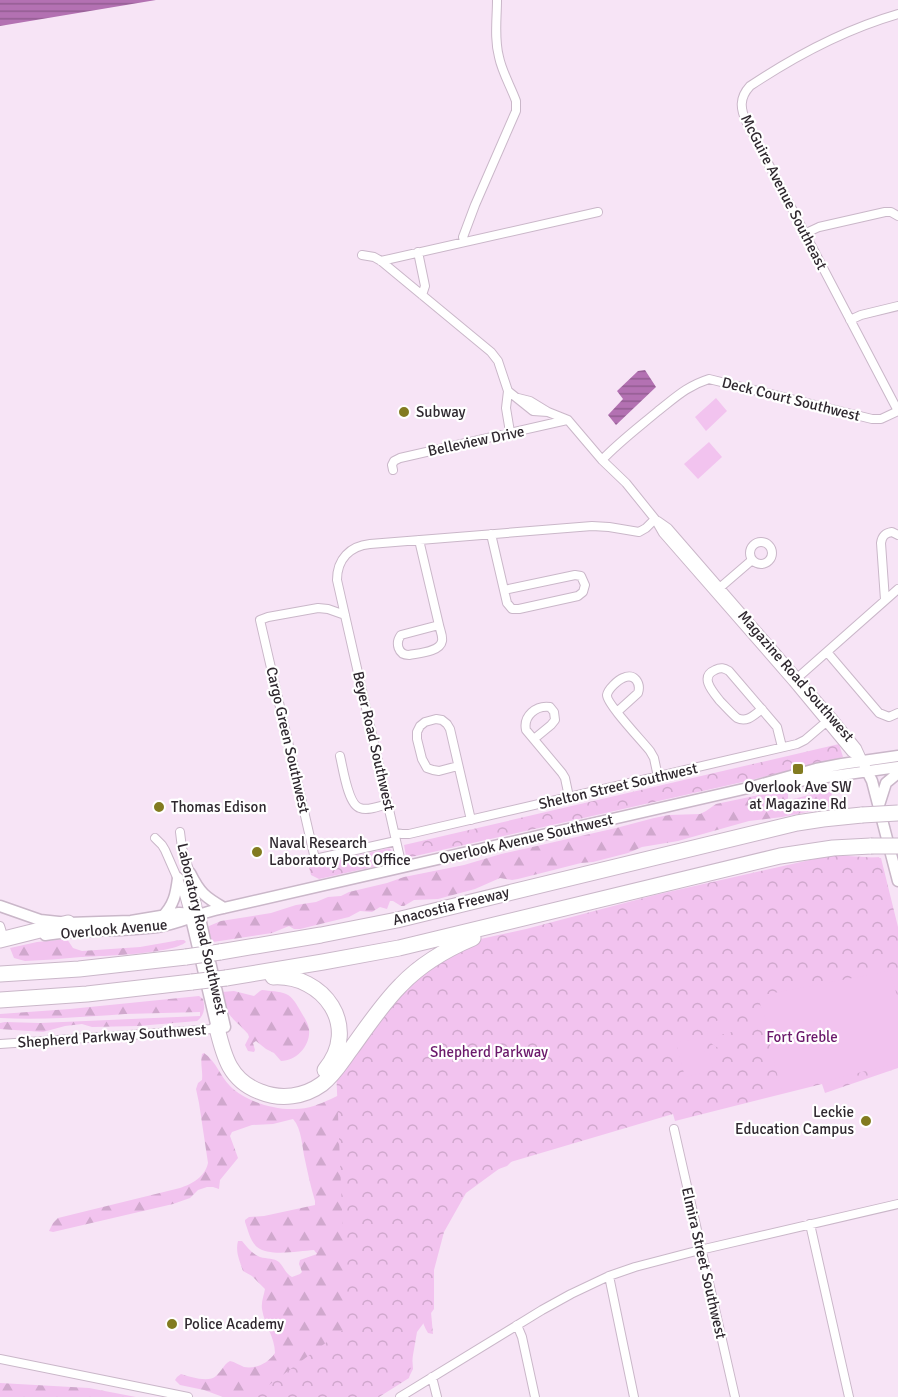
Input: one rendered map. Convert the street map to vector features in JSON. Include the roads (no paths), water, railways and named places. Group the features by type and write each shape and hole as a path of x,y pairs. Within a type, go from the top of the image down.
{"highway":[{"name":"Anacostia Freeway","path":"0,974 79,969 186,957 321,935 397,920 797,823 898,813"},
{"name":"Anacostia Freeway","path":"0,1000 193,985 227,980 399,948 780,856 833,848 898,846"},
{"path":"221,1028 226,1061 242,1082 270,1095 299,1094 314,1089 327,1080 394,992 412,974 438,955 476,937 579,910 627,893"},
{"path":"1,935 68,923"},
{"path":"221,1028 236,1063 242,1070 258,1083 277,1088 303,1085 322,1072 330,1064 339,1034 338,1022 332,1005 320,991 306,982 280,976 227,980"}],"street":[{"path":"464,242 463,237 475,205 517,106 497,50 497,0"},
{"name":"McGuire Avenue Southeast","path":"898,14 855,29 813,49 753,84 742,99 741,109 745,121 898,411"},
{"path":"381,261 598,212"},
{"path":"804,234 819,227 885,212 898,216"},
{"path":"418,252 425,286 422,295"},
{"path":"362,255 381,261 491,352 498,361 508,391 506,408 510,432"},
{"path":"850,320 898,306"},
{"name":"Deck Court Southwest","path":"602,460 629,434 678,395 695,383 709,379 872,419 881,419 898,411"},
{"path":"508,391 533,411 548,412 568,420"},
{"name":"Belleview Drive","path":"393,470 394,460 400,458 568,420"},
{"name":"Magazine Road Southwest","path":"568,420 602,460 626,483 655,519 668,528 717,590 856,747 865,766"},
{"name":"Beyer Road Southwest","path":"402,867 337,575 339,565 348,552 357,546 366,544 592,526 639,532 655,519"},
{"path":"885,600 881,543 882,538 889,532 898,535"},
{"path":"491,534 507,603 510,607 519,609 578,596 585,585 581,576 575,575 504,590"},
{"path":"419,540 439,625 442,638 438,647 410,655 401,652 398,644 401,634 439,625"},
{"path":"717,590 752,560"},
{"path":"795,680 898,589"},
{"name":"Cargo Green Southwest","path":"315,859 260,620 318,608 345,615"},
{"path":"827,652 879,713 889,717 898,713"},
{"path":"762,709 747,720 737,718 710,688 707,681 709,675 720,668 729,671 762,709 778,730 782,747"},
{"path":"617,712 652,753 658,777"},
{"path":"458,766 436,771 430,770 425,765 417,736 422,724 439,719 447,724 458,766 471,820"},
{"name":"Shelton Street Southwest","path":"315,859 405,834 801,742 829,719"},
{"path":"534,739 562,773 569,797"},
{"path":"340,756 351,799 355,806 362,809 388,804"},
{"name":"Overlook Avenue Southwest","path":"193,915 748,788 865,766 898,756"},
{"path":"865,766 879,805 898,881"},
{"name":"Overlook Avenue Southwest","path":"865,766 898,767"},
{"path":"879,805 886,783 898,773"},
{"name":"Laboratory Road Southwest","path":"180,832 182,848 190,873 193,915 221,1028"},
{"name":"Laboratory Road Southwest","path":"155,838 164,848 193,915"},
{"path":"190,873 201,892 224,908"},
{"path":"162,917 175,898 178,879"},
{"name":"Overlook Avenue","path":"0,906 48,922 68,923 131,921 179,913 193,915"},
{"name":"Overlook Avenue","path":"1,935 13,941 67,932 138,929 173,924 193,915"},
{"name":"Shepherd Parkway Southwest","path":"0,1044 221,1028"},
{"name":"Elmira Street Southwest","path":"674,1129 735,1397"},
{"path":"400,1397 560,1299 609,1276 700,1250 898,1204"},
{"path":"810,1224 849,1397"},
{"path":"609,1276 634,1397"},
{"path":"518,1325 535,1397"},
{"path":"0,1359 188,1397"},
{"path":"432,1377 437,1397"}],"place":[{"name":"Subway","path":"404,412"},
{"name":"Overlook Ave SW at Magazine Rd","path":"798,769"},
{"name":"Thomas Edison","path":"159,807"},
{"name":"Naval Research Laboratory Post Office","path":"257,852"},
{"name":"Leckie Education Campus","path":"866,1121"},
{"name":"Police Academy","path":"172,1324"}],"park label":[{"name":"Fort Greble","path":"802,1037"},
{"name":"Shepherd Parkway","path":"489,1052"}]}
